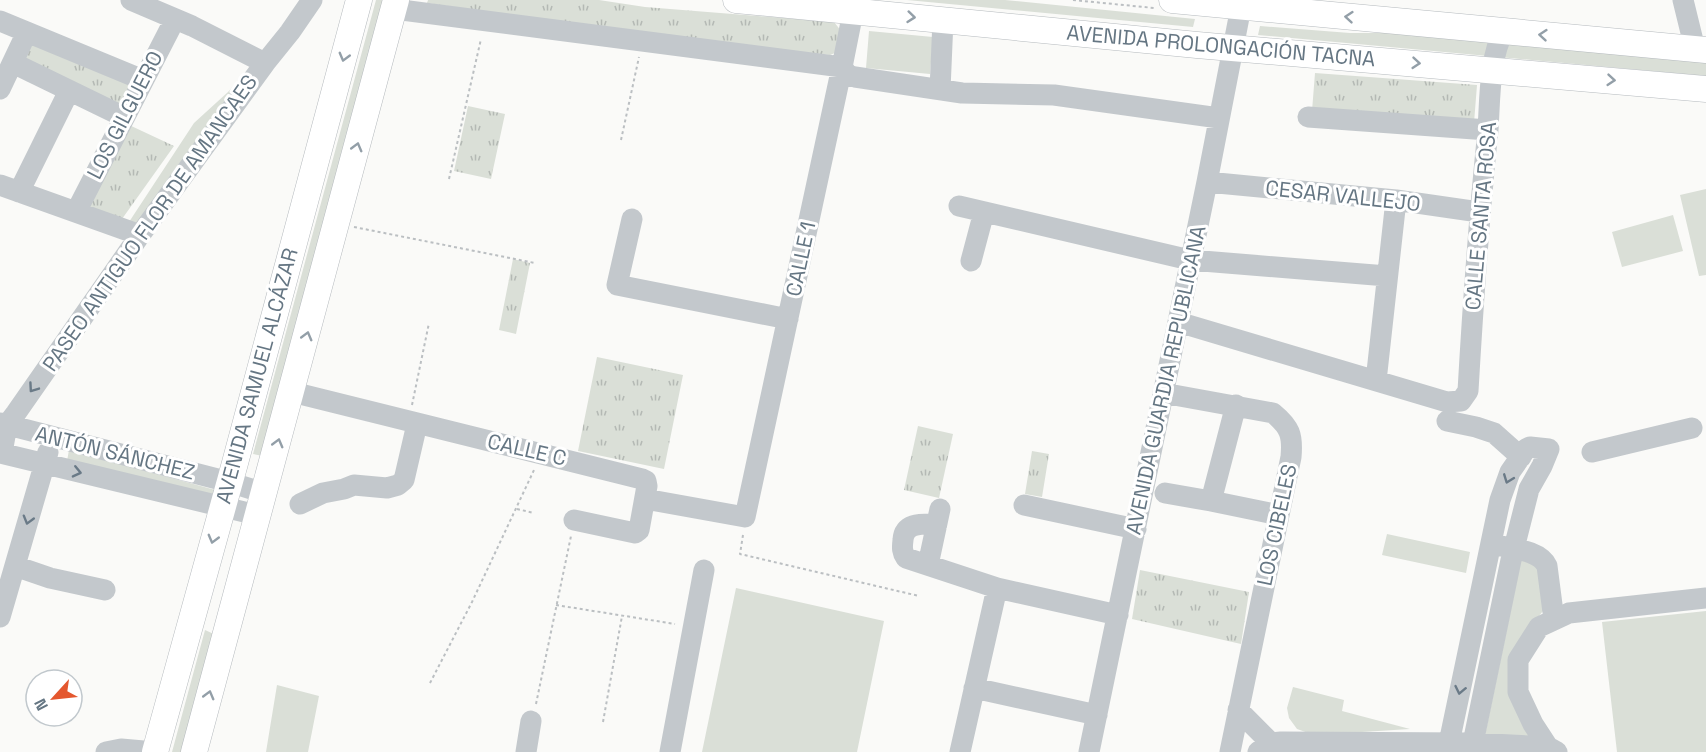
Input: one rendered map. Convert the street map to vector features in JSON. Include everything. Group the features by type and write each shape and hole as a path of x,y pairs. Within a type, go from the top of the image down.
{"main road":[{"name":"AVENIDA SAMUEL ALCÁZAR","path":"155,752 359,0"},
{"name":"AVENIDA PROLONGACIÓN TACNA","path":"736,0 853,6 943,20 1706,89"},
{"name":"AVENIDA PROLONGACIÓN TACNA","path":"1172,0 1700,49"},
{"name":"AVENIDA SAMUEL ALCÁZAR","path":"194,752 395,5"}],"street":[{"path":"131,0 265,63"},
{"path":"1683,0 1700,49"},
{"name":"PASEO ANTIGUO FLOR DE AMANCAES","path":"1,453 4,424 265,63 290,32 307,4"},
{"path":"395,5 486,21 842,67 848,75 855,77 940,90 962,93 1047,95 1219,118"},
{"name":"CALLE 1","path":"645,499 745,517 842,67 853,6"},
{"name":"AVENIDA GUARDIA REPUBLICANA","path":"1089,752 1241,7"},
{"name":"LOS GILGUERO","path":"76,212 175,19"},
{"path":"940,90 943,20"},
{"path":"0,21 143,80"},
{"name":"CALLE SANTA ROSA","path":"1376,381 1447,402 1461,402 1468,392 1479,212 1493,70 1500,38 1504,31"},
{"path":"27,32 5,77 69,90 124,117"},
{"path":"69,90 10,189 140,235"},
{"path":"1308,117 1488,130"},
{"name":"CESAR VALLEJO","path":"1207,182 1396,200 1479,212"},
{"path":"1178,322 1376,381 1396,200"},
{"path":"959,206 1190,260 1388,276"},
{"path":"971,261 984,213"},
{"path":"632,219 617,285 788,319"},
{"name":"CALLE C","path":"292,392 642,479 648,486 645,499"},
{"name":"LOS CIBELES","path":"1163,393 1274,413 1286,424 1292,442 1292,456 1230,752"},
{"path":"1211,501 1236,405"},
{"path":"1447,421 1488,431 1521,457"},
{"path":"300,504 323,493 344,489 354,484 387,488 398,485 404,480 413,423"},
{"name":"ANTÓN SÁNCHEZ","path":"4,424 52,437 260,504"},
{"path":"1592,452 1692,428"},
{"path":"0,617 52,437"},
{"path":"1449,743 1500,500 1510,472 1526,449 1530,447 1548,449 1542,466 1529,489 1501,606 1473,743"},
{"name":"ANTÓN SÁNCHEZ","path":"1,453 44,464 225,494"},
{"path":"1165,493 1279,515"},
{"path":"574,520 635,533 639,530 645,499"},
{"path":"1024,505 1136,529"},
{"path":"928,565 938,516 907,528 903,534 902,551 906,558 997,588 1118,615"},
{"path":"1491,543 1537,556 1545,561 1554,620"},
{"path":"15,566 50,578 105,590"},
{"path":"670,752 704,570"},
{"path":"960,752 997,588"},
{"path":"1553,749 1533,724 1518,692 1518,660 1539,627 1569,613 1706,598"},
{"path":"1478,602 1501,606"},
{"path":"1466,660 1489,665"},
{"path":"974,688 1097,715"},
{"path":"1238,711 1265,748 1281,742 1473,743 1553,749"},
{"path":"526,752 533,714"},
{"path":"106,752 121,749 155,752"}],"path":[{"path":"449,180 486,21"},
{"path":"621,140 642,41"},
{"path":"337,224 535,263"},
{"path":"413,423 429,323"},
{"path":"430,683 472,602 542,454"},
{"path":"517,509 534,513"},
{"path":"533,714 574,520"},
{"path":"740,554 919,596"},
{"path":"556,605 693,627"},
{"path":"603,722 622,616"}],"green space":[{"path":"376,0 388,0 263,456 253,454"},
{"path":"428,0 599,0 645,7 834,22 842,32 835,53 830,55 675,39 427,3"},
{"path":"907,0 1005,0 1195,19 1193,27"},
{"path":"1260,26 1350,33 1392,33 1706,62 1706,76 1258,35"},
{"path":"869,31 933,37 930,74 866,68"},
{"path":"29,38 137,82 121,113 19,61"},
{"path":"250,67 136,225 129,222 194,123 228,92"},
{"path":"1315,73 1477,85 1474,123 1312,111"},
{"path":"468,106 505,114 491,179 454,171"},
{"path":"127,124 174,146 122,219 83,205"},
{"path":"1706,189 1706,275 1699,276 1680,195"},
{"path":"1673,215 1683,251 1622,267 1612,232"},
{"path":"513,259 530,263 516,334 499,330"},
{"path":"597,357 683,375 664,469 578,451"},
{"path":"918,426 953,434 939,498 904,490"},
{"path":"69,450 219,491 217,501 67,461"},
{"path":"1032,451 1049,454 1042,497 1025,494"},
{"path":"1387,534 1470,552 1466,573 1382,555"},
{"path":"1521,560 1546,568 1548,605 1533,623 1514,661 1531,739 1485,735"},
{"path":"1140,570 1249,592 1241,644 1132,619"},
{"path":"736,588 884,621 857,752 702,752"},
{"path":"1706,611 1706,752 1617,752 1602,622"},
{"path":"205,630 216,635 185,752 172,752"},
{"path":"277,685 319,696 308,752 266,752"},
{"path":"1293,687 1344,700 1342,711 1410,729 1314,735 1297,729 1289,718 1287,708"}]}
